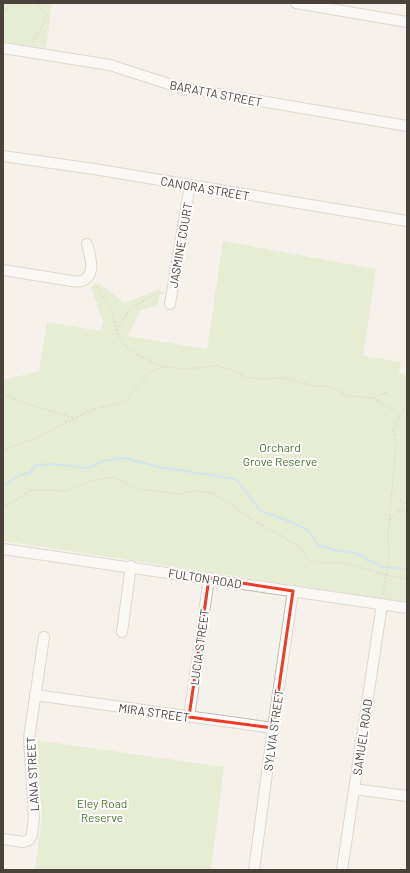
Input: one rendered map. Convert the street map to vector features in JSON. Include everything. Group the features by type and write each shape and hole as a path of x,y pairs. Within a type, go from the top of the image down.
{"street":[{"path":"296,3 407,22"},
{"name":"BARATTA STREET","path":"3,48 110,65 178,87 407,126"},
{"name":"CANORA STREET","path":"3,156 94,169 407,222"},
{"name":"JASMINE COURT","path":"170,304 190,185"},
{"path":"3,270 72,281 82,281 89,275 91,270 88,244"},
{"name":"FULTON ROAD","path":"3,549 131,566 407,608"},
{"path":"122,632 131,566"},
{"name":"LUCIA STREET","path":"188,717 209,578"},
{"name":"SYLVIA STREET","path":"254,870 293,591"},
{"name":"SAMUEL ROAD","path":"342,870 382,604"},
{"name":"LANA STREET","path":"3,839 23,842 29,840 32,835 34,816 29,738 44,637"},
{"name":"MIRA STREET","path":"35,695 273,728"},
{"path":"354,789 407,796"}],"path":[{"path":"3,12 13,3"},
{"path":"26,51 41,29 47,15 36,3"},
{"path":"89,275 112,310 117,332 124,345 137,355 163,367 187,369 216,366 231,368 246,377 261,379 282,378 315,386 332,387 349,396 373,398 394,410 400,417"},
{"path":"117,332 129,310 153,295 172,291"},
{"path":"3,450 37,438 92,410 126,401 150,372 163,367"},
{"path":"373,398 389,391"},
{"path":"3,394 34,406 75,418"},
{"path":"382,604 389,554 388,535 396,445 393,429 407,404"},
{"path":"3,508 32,490 67,491 90,481 114,477 136,489 177,494 195,491 213,493 253,520 299,546 309,560 325,563 346,563 386,575 407,579"},
{"path":"391,492 407,505"},
{"path":"389,520 399,512 407,510"}],"highlighted area":[{"path":"209,578 293,591 273,728 189,717"}],"green space":[{"path":"3,3 52,3 46,48 3,42"},
{"name":"Orchard Grove Reserve","path":"223,241 376,269 363,356 401,362 399,373 407,375 407,602 3,541 3,379 39,371 47,322 100,331 103,322 91,287 99,283 124,303 161,289 158,305 140,311 128,336 207,349"},
{"name":"Eley Road Reserve","path":"35,740 224,767 211,870 35,870 42,816"}],"waterway":[{"path":"3,487 17,476 29,473 36,465 54,464 88,468 104,461 125,458 159,467 236,479 261,511 294,523 309,531 318,545 356,553 382,567 407,569"}]}
